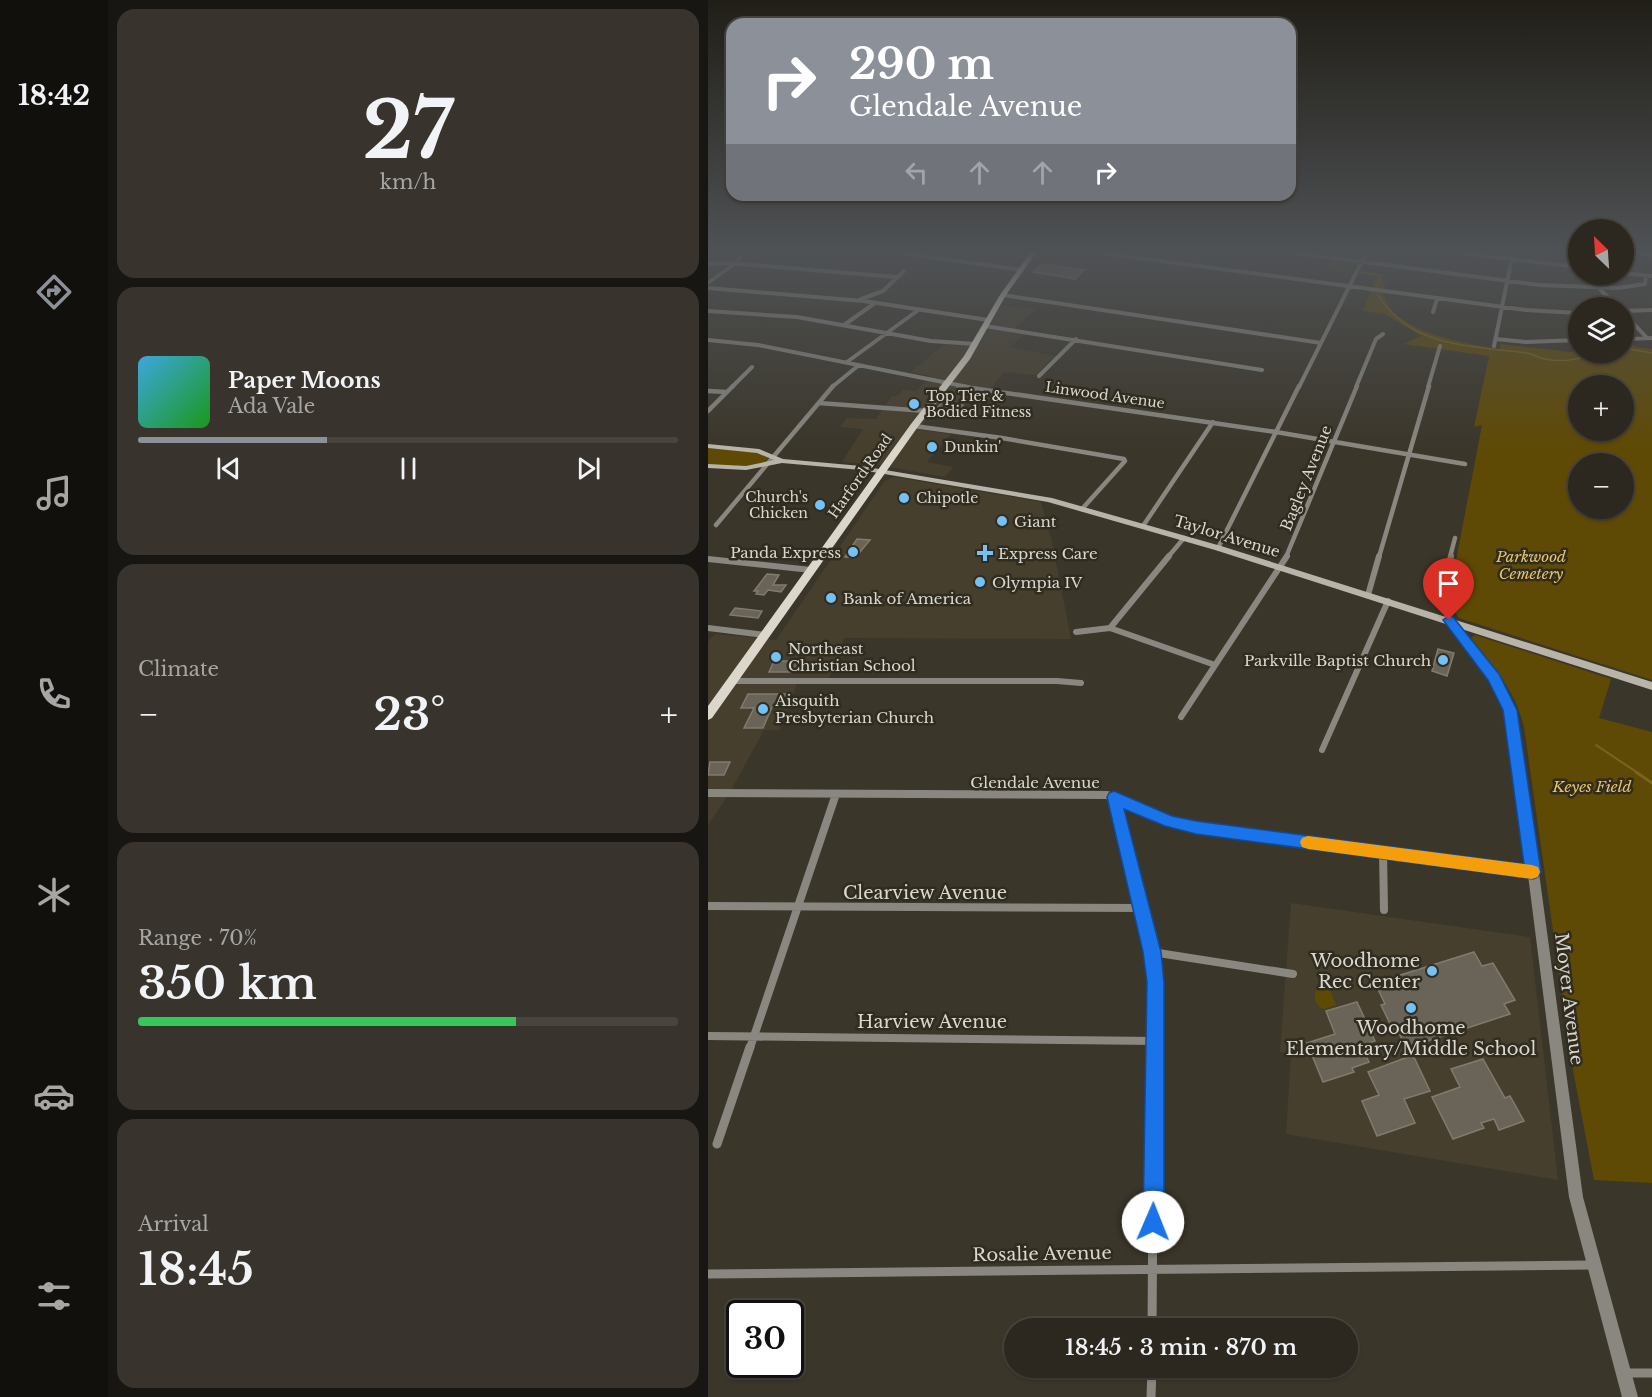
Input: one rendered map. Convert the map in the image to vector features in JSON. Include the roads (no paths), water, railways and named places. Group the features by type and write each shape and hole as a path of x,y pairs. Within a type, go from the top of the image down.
{"main road":[{"name":"Harford Road","path":"710,708 733,681 882,470 976,344 989,318"},
{"name":"Taylor Avenue","path":"708,446 759,451 782,462"},
{"name":"Taylor Avenue","path":"708,466 746,468 782,462 882,470 1034,496 1281,567 1652,686"}],"street":[{"path":"804,318 932,341 976,344"},
{"path":"844,325 854,318"},
{"path":"847,363 907,318"},
{"path":"963,318 987,322"},
{"path":"966,318 1262,370"},
{"path":"1157,318 1321,343"},
{"path":"1218,548 1333,318"},
{"path":"1494,346 1499,318"},
{"path":"1634,323 1650,338"},
{"name":"Bagley Avenue","path":"1181,717 1281,567 1376,339 1383,334"},
{"path":"1634,339 1650,338"},
{"path":"1039,376 1076,339"},
{"path":"1496,339 1526,342 1568,340"},
{"name":"Linwood Avenue","path":"708,340 752,344 948,383 1213,422 1465,464"},
{"path":"1368,595 1440,346"},
{"path":"716,525 836,382 859,365"},
{"path":"708,411 752,367"},
{"path":"708,391 727,392"},
{"path":"819,403 926,411"},
{"path":"1143,526 1213,422"},
{"path":"914,426 1123,458 1125,461 1082,508"},
{"path":"1110,628 1184,538"},
{"path":"1449,620 1444,609 1444,597 1455,538"},
{"path":"708,559 811,570"},
{"path":"1322,750 1388,601"},
{"name":"Moyer Avenue","path":"1449,620 1494,678 1510,710 1576,1197 1630,1397"},
{"path":"708,628 765,635"},
{"path":"1076,632 1110,628 1215,665"},
{"path":"733,681 1057,681 1081,683"},
{"name":"Glendale Avenue","path":"708,794 1107,795 1186,826 1533,872"},
{"path":"717,1144 800,907 836,794"},
{"path":"1114,797 1152,952 1155,982 1152,1318"},
{"path":"1383,852 1384,910"},
{"name":"Clearview Avenue","path":"708,906 1142,908"},
{"path":"1152,952 1293,974"},
{"name":"Harview Avenue","path":"708,1036 1156,1041"},
{"name":"Rosalie Avenue","path":"708,1274 1593,1265"},
{"path":"1624,1374 1652,1373"},
{"path":"1152,1378 1152,1397"}],"waterway":[{"path":"1399,318 1406,325 1443,341 1527,353 1552,360 1568,360"},
{"path":"1634,350 1652,353"},
{"path":"1596,745 1638,773"},
{"path":"1636,772 1652,783"}],"place":[{"name":"Top Tier & Bodied Fitness","path":"914,404"},
{"name":"Dunkin'","path":"932,447"},
{"name":"Chipotle","path":"904,498"},
{"name":"Church's Chicken","path":"820,505"},
{"name":"Giant","path":"1002,521"},
{"name":"Panda Express","path":"853,552"},
{"name":"Express Care","path":"985,553"},
{"name":"Olympia IV","path":"980,582"},
{"name":"Bank of America","path":"831,598"},
{"name":"Northeast Christian School","path":"776,657"},
{"name":"Parkville Baptist Church","path":"1443,660"},
{"name":"Aisquith Presbyterian Church","path":"763,709"},
{"name":"Woodhome Rec Center","path":"1432,971"},
{"name":"Woodhome Elementary/Middle School","path":"1411,1008"}],"park label":[{"name":"Parkwood Cemetery","path":"1531,564"},
{"name":"Keyes Field","path":"1592,786"}]}
